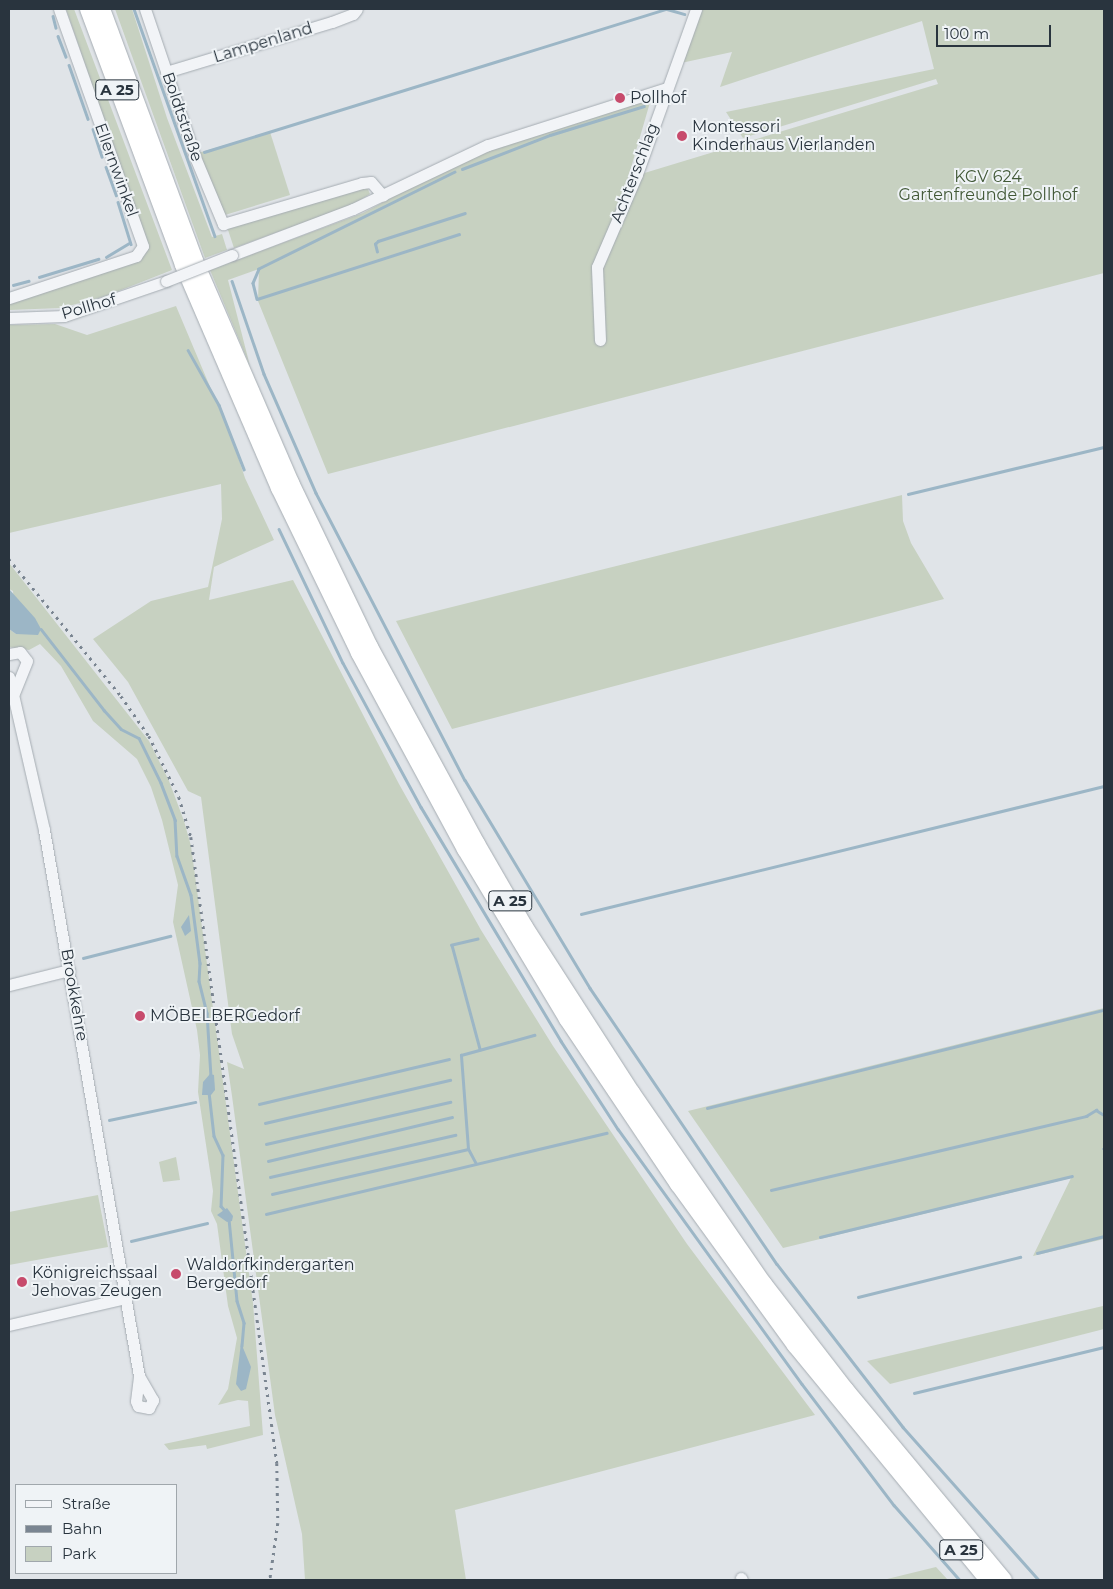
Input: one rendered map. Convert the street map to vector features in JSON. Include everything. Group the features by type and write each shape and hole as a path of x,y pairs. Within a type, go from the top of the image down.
{"highway":[{"name":"A 25","path":"88,9 183,265 248,418 359,653 465,849 568,1019 683,1192 836,1398 988,1580"},
{"name":"A 25","path":"102,9 195,261 291,483 370,647 477,844 610,1060 764,1284 864,1413 1004,1580"}],"street":[{"name":"Ellernwinkel","path":"59,9 144,246"},
{"name":"Boldtstraße","path":"145,9 195,157 223,224 362,183 371,182 383,196"},
{"name":"Lampenland","path":"166,72 332,22 353,14 357,9"},
{"name":"Achterschlag","path":"600,340 598,267 637,174 696,9"},
{"path":"383,196 488,144 667,88"},
{"name":"Pollhof","path":"9,318 64,316 166,281 383,196"},
{"name":"Pollhof","path":"9,298 136,256 144,246"},
{"path":"9,654 20,652 27,661 14,693"},
{"name":"Brookkehre","path":"9,677 14,693 69,970 138,1376"},
{"path":"9,985 69,970"},
{"path":"9,1325 125,1298"}],"green space":[{"path":"66,9 74,9 172,270 106,296 61,308 9,310 9,304 138,261 148,247"},
{"path":"115,9 132,9 167,118 212,237 222,234 227,250 205,258"},
{"name":"KGV 624 Gartenfreunde Pollhof","path":"702,9 1104,9 1104,273 328,474 258,301 259,269 228,280 250,366 210,270 363,213 466,158 651,99 628,178 938,84 936,79 743,138 726,112 934,69 922,21 720,87 732,52 681,63"},
{"path":"270,132 290,195 225,215 198,153"},
{"path":"366,185 370,194 352,205 234,248 227,227"},
{"path":"176,306 232,439 245,478 274,540 214,567 209,600 293,580 399,784 481,930 553,1046 687,1244 815,1415 455,1510 466,1580 305,1580 302,1534 275,1415 227,1062 244,1069 232,1034 201,797 188,791 128,682 93,639 151,601 208,587 222,519 221,484 9,533 9,325 55,324 87,335"},
{"path":"902,495 903,521 911,543 944,599 452,729 396,621"},
{"path":"9,563 149,741 169,781 184,821 191,846 253,1303 263,1435 207,1449 206,1445 169,1450 164,1444 250,1426 248,1401 238,1400 218,1405 228,1389 237,1338 228,1306 217,1224 211,1211 213,1191 198,1092 200,1055 197,1030 173,922 178,885 162,820 151,787 137,759 93,721 61,666 40,644 29,650 9,647 9,629 16,634 13,591 9,589"},
{"path":"1104,1008 1104,1239 1033,1256 1071,1178 783,1248 688,1111"},
{"path":"176,1157 180,1180 163,1182 159,1162"},
{"path":"98,1195 108,1247 9,1265 9,1212"},
{"path":"1103,1306 1104,1329 890,1384 867,1361"},
{"path":"936,1567 948,1580 883,1580"}],"water":[{"path":"9,589 35,618 41,629 38,635 16,634 9,629"},
{"path":"189,915 191,931 185,936 181,927"},
{"path":"210,1074 214,1075 215,1090 211,1095 202,1095 203,1082"},
{"path":"227,1208 233,1216 232,1221 227,1222 217,1215"},
{"path":"241,1343 251,1367 246,1389 241,1391 236,1384"}],"waterway":[{"path":"134,9 215,236"},
{"path":"204,152 667,9 684,14"},
{"path":"53,16 56,28"},
{"path":"58,36 66,57"},
{"path":"69,65 88,119"},
{"path":"462,169 550,135 644,106"},
{"path":"93,129 102,157"},
{"path":"106,167 116,195"},
{"path":"455,172 259,269 253,283 257,299 459,234"},
{"path":"118,202 131,244"},
{"path":"377,252 375,244 378,241 465,213"},
{"path":"106,257 129,243"},
{"path":"39,277 98,259"},
{"path":"13,285 28,281"},
{"path":"232,281 264,374 316,493 465,780 590,988 777,1264 903,1427 1039,1580"},
{"path":"188,350 219,405 244,469"},
{"path":"908,494 1104,447"},
{"path":"279,529 343,663 421,807 561,1041 618,1129 802,1384 894,1505 960,1580"},
{"path":"41,629 121,729 139,738 161,783 175,820 177,856 191,895 200,963 199,981 207,1013 211,1077"},
{"path":"581,914 1104,786"},
{"path":"83,958 170,936"},
{"path":"478,939 452,945 480,1049"},
{"path":"707,1108 1104,1010"},
{"path":"476,1164 468,1149 461,1055 534,1035"},
{"path":"259,1104 449,1059"},
{"path":"265,1123 450,1080"},
{"path":"209,1092 214,1136 223,1155 221,1206 227,1213"},
{"path":"109,1120 195,1102"},
{"path":"266,1144 450,1102"},
{"path":"771,1190 1086,1116 1096,1110 1104,1115"},
{"path":"268,1161 452,1117"},
{"path":"266,1214 606,1133"},
{"path":"270,1177 455,1135"},
{"path":"272,1194 468,1149"},
{"path":"820,1237 1072,1176"},
{"path":"229,1219 237,1301 244,1323 242,1346"},
{"path":"131,1241 207,1223"},
{"path":"1037,1253 1104,1236"},
{"path":"858,1297 1020,1257"},
{"path":"914,1393 1104,1347"}],"railway":[{"path":"9,559 121,696 149,736 179,797 191,837 277,1463 278,1523 270,1580"}],"place":[{"name":"Pollhof","path":"620,98"},
{"name":"Montessori Kinderhaus Vierlanden","path":"682,136"},
{"name":"MÖBELBERGedorf","path":"140,1016"},
{"name":"Waldorfkindergarten Bergedorf","path":"176,1274"},
{"name":"Königreichssaal Jehovas Zeugen","path":"22,1282"}]}
